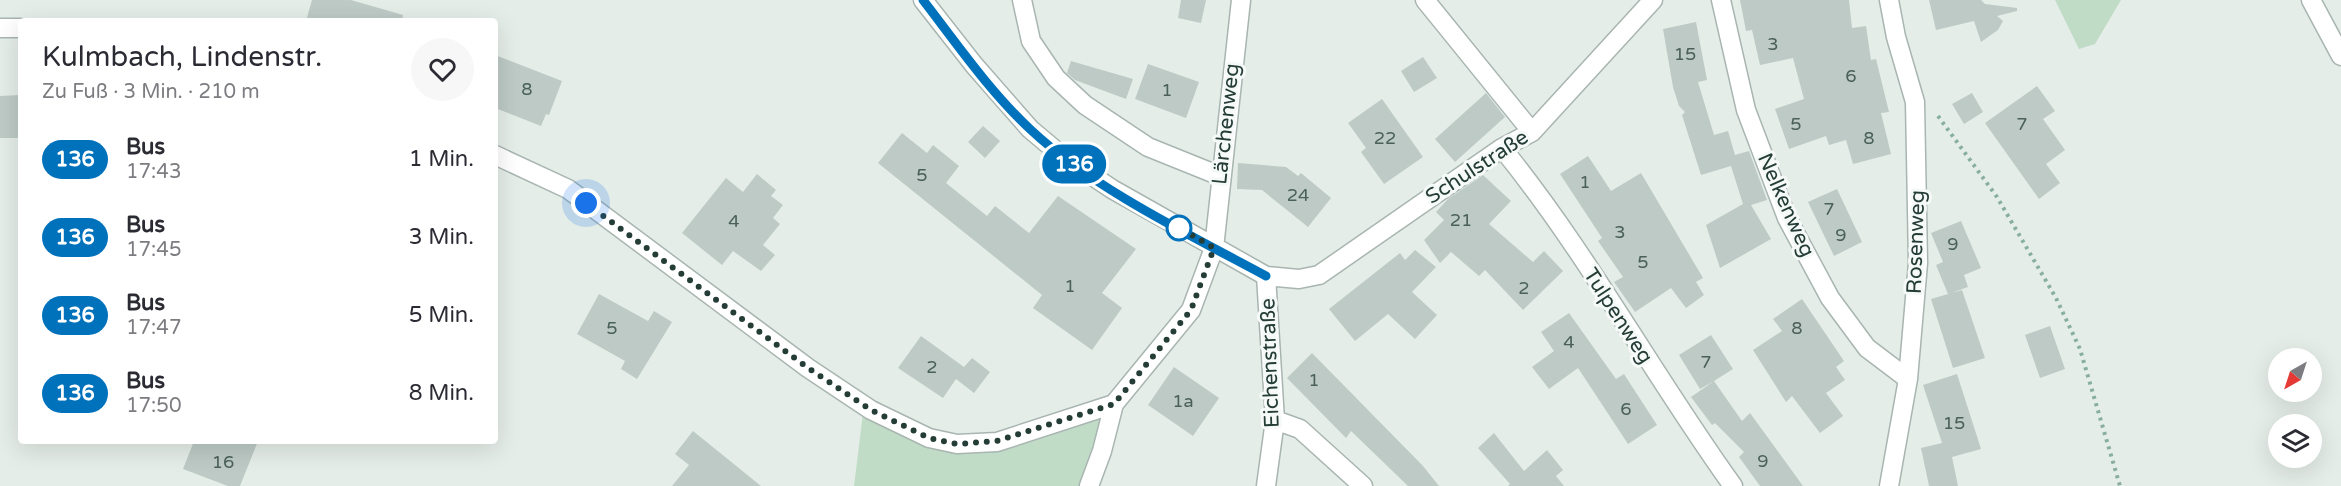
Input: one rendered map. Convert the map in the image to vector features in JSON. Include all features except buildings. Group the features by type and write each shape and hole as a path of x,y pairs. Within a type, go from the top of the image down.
{"street":[{"path":"923,0 974,65 1030,129 1061,155 1112,189 1266,276"},
{"path":"1022,0 1032,41 1056,78 1086,105 1148,147 1220,177"},
{"name":"Lärchenweg","path":"1114,404 1191,310 1214,248 1241,0"},
{"path":"1425,0 1532,132"},
{"name":"Schulstraße","path":"1266,276 1299,279 1319,275 1502,148 1532,132 1653,0"},
{"name":"Nelkenweg","path":"1721,0 1746,110 1787,218 1830,298 1867,348 1908,379"},
{"name":"Rosenweg","path":"1889,0 1896,37 1915,102 1918,263 1908,379 1889,486"},
{"path":"2310,0 2341,56"},
{"path":"0,28 18,28"},
{"name":"Tulpenweg","path":"1502,148 1546,202 1682,416 1733,486"},
{"path":"498,155 568,189 808,368 871,410 929,438 957,444 997,441 1114,404"},
{"name":"Eichenstraße","path":"1266,276 1275,420 1266,486"},
{"path":"1089,486 1102,451 1114,404"},
{"path":"1275,420 1300,429 1363,486"}],"path":[{"path":"1915,102 1940,117 1997,197 2056,298 2080,349 2120,486"}],"green space":[{"path":"2055,0 2121,0 2095,44 2079,49"},
{"path":"1114,404 1089,486 854,486 864,405 957,444"}],"bus line":[{"name":"136","path":"923,0 974,65 1030,129 1061,155 1112,189 1266,276"}],"route":[{"path":"586,203 808,368 871,410 929,438 957,444 997,441 1114,404 1191,310 1214,248 1173,224 1179,228"}]}
